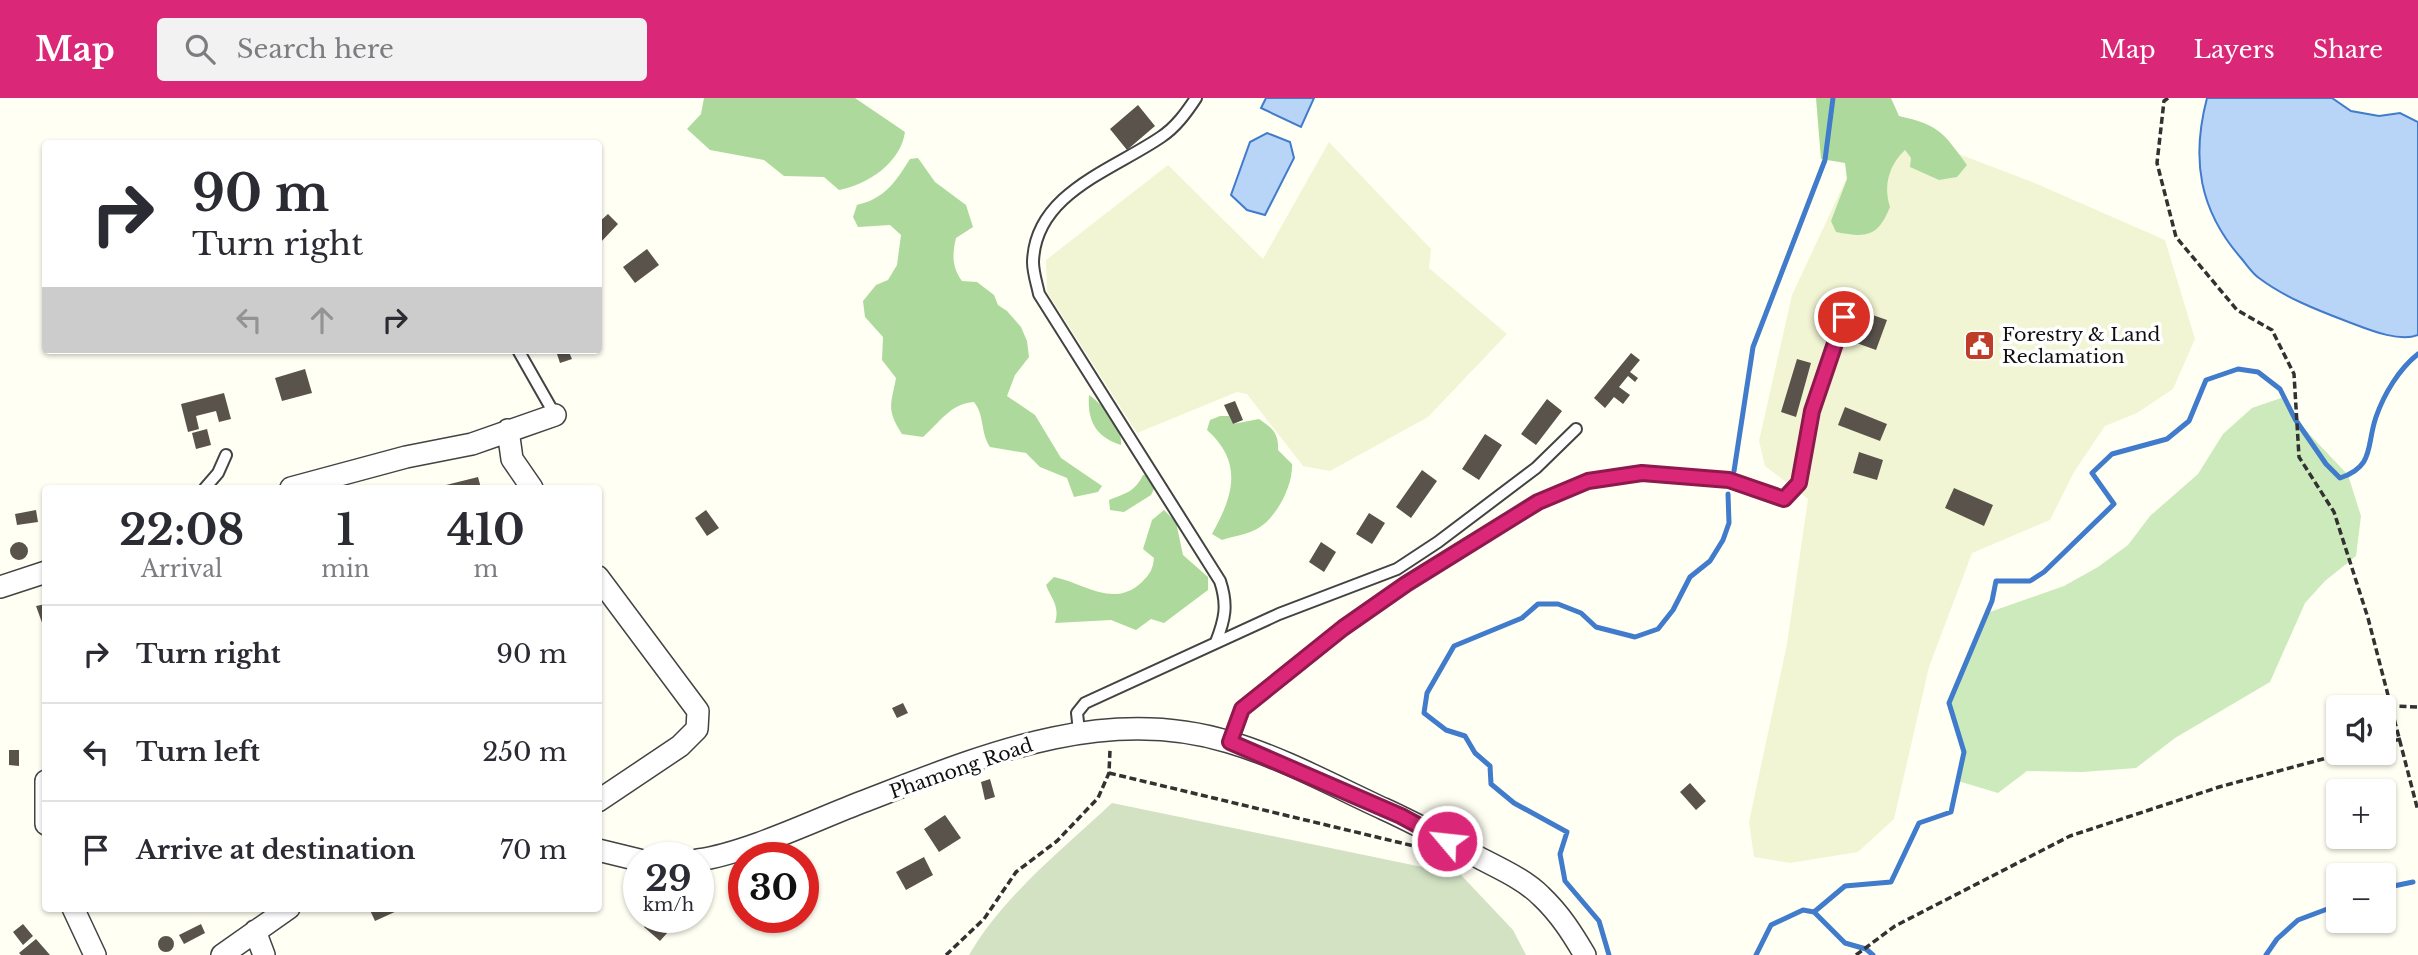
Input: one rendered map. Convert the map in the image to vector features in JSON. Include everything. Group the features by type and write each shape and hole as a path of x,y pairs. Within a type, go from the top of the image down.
{"street":[{"path":"303,485 406,457 472,444 555,415"},
{"path":"508,430 512,459 530,485"},
{"path":"0,587 42,573"},
{"path":"602,582 698,711 697,729 680,746 602,799"},
{"name":"Phamong Road","path":"714,855 762,840 952,766 1009,747 1079,731 1186,731 1230,742 1401,816 1504,871 1548,902 1565,920 1585,955"},
{"path":"602,851 623,856"},
{"path":"75,912 95,955"},
{"path":"222,955 283,912"},
{"path":"255,932 264,955"}],"lane":[{"path":"1196,98 1183,119 1161,137 1104,171 1050,211 1036,241 1033,264 1039,294 1220,581 1226,600 1224,621 1216,642"},
{"path":"1230,742 1242,709 1343,628 1406,584 1538,502 1588,481 1642,473 1729,480 1784,499 1799,483 1812,411 1844,317"},
{"path":"520,354 555,415"},
{"path":"1079,731 1077,713 1084,703 1216,642 1397,569 1536,468 1576,429"},
{"path":"208,485 218,474 226,455"}],"path":[{"path":"2168,98 2164,101 2157,163 2176,236 2237,310 2272,330 2294,374 2299,457 2333,512 2368,618 2386,695"},
{"path":"2396,706 2418,707"},
{"path":"2396,725 2418,811"},
{"path":"946,955 984,919 1016,872 1058,841 1098,798 1109,773 1112,729"},
{"path":"2396,740 2401,739"},
{"path":"1856,955 1895,926 2070,836 2219,788 2326,758"},
{"path":"1109,773 1426,849"}],"green space":[{"path":"704,98 855,98 905,132 897,153 881,170 861,183 839,190 824,177 784,176 764,160 710,150 687,129 701,114"},
{"path":"1816,98 1891,98 1899,116 1923,123 1939,132 1967,165 1957,177 1939,180 1910,167 1911,158 1905,150 1891,169 1887,184 1890,207 1876,230 1863,235 1836,232 1831,221 1847,179 1845,163 1821,159"},
{"path":"1883,125 2037,184 2165,240 2195,339 2173,389 2137,413 2105,426 2074,472 2050,520 1972,553 1929,667 1894,819 1858,852 1790,863 1754,857 1749,822 1787,644 1808,499 1765,466 1759,441 1792,295 1865,139"},
{"path":"1329,142 1431,249 1429,268 1507,334 1428,417 1330,471 1303,466 1247,394 1237,392 1137,433 1047,292 1046,260 1168,165 1263,259"},
{"path":"918,158 935,182 966,205 973,227 956,238 956,271 962,281 977,282 994,295 998,305 1021,327 1027,341 1029,357 1015,375 1007,396 1035,415 1061,458 1102,486 1098,492 1074,497 1067,478 1040,467 1026,453 990,447 974,402 952,410 923,437 902,434 897,426 891,407 896,378 882,360 883,337 865,317 863,301 876,285 888,280 897,265 901,235 890,225 858,227 853,217 857,205 883,193 910,159"},
{"path":"1089,395 1111,417 1119,431 1121,445 1099,433 1095,427 1090,413"},
{"path":"2284,397 2295,419 2348,475 2361,516 2356,556 2325,581 2305,603 2270,682 2175,738 2136,768 2082,772 2027,771 1998,793 1958,781 1964,752 1949,703 1987,613 2064,586 2098,567 2128,545 2150,516 2198,474 2223,434 2252,408"},
{"path":"1229,416 1233,424 1259,419 1268,425 1277,439 1278,450 1292,464 1287,490 1267,522 1247,533 1222,540 1212,534 1229,493 1230,467 1219,442 1207,430 1210,420"},
{"path":"1150,474 1157,483 1151,495 1124,512 1110,510 1109,500 1129,492 1143,475"},
{"path":"1164,510 1176,522 1183,555 1208,577 1208,590 1164,623 1151,619 1136,630 1111,620 1055,623 1056,607 1046,585 1054,577 1110,594 1131,590 1142,582 1151,571 1154,558 1143,549 1152,520"},
{"path":"1112,803 1461,875 1513,930 1526,955 969,955 983,933 1016,893"}],"water":[{"path":"1266,98 1314,98 1301,127 1261,108"},
{"path":"2207,98 2332,98 2351,111 2379,116 2400,113 2418,122 2418,335 2391,336 2335,317 2279,291 2252,271 2227,240 2216,221 2202,183 2200,142"},
{"path":"1267,133 1290,142 1294,158 1265,215 1247,210 1231,195 1250,142"}],"building":[{"path":"1138,105 1155,126 1127,150 1110,129"},
{"path":"608,214 618,224 602,241 602,219"},
{"path":"647,249 659,265 635,283 623,267"},
{"path":"1861,311 1887,320 1876,350 1851,341"},
{"path":"1631,353 1640,360 1630,372 1638,378 1635,382 1628,376 1619,387 1630,395 1623,404 1614,397 1605,408 1594,398"},
{"path":"557,354 570,354 572,359 560,363"},
{"path":"1797,359 1811,363 1796,417 1781,412"},
{"path":"305,369 312,393 282,401 275,378"},
{"path":"224,393 231,419 219,422 216,411 196,416 199,429 188,432 181,404"},
{"path":"1547,399 1562,411 1536,445 1521,434"},
{"path":"1235,401 1243,420 1233,424 1224,405"},
{"path":"1845,407 1887,424 1880,441 1838,425"},
{"path":"207,429 211,445 196,449 192,433"},
{"path":"1485,434 1502,445 1479,480 1462,469"},
{"path":"1859,452 1883,460 1877,480 1853,473"},
{"path":"1422,470 1437,481 1411,518 1396,507"},
{"path":"478,477 480,485 446,485"},
{"path":"1954,488 1993,505 1984,526 1945,508"},
{"path":"36,510 38,522 17,525 15,514"},
{"path":"706,510 719,528 707,536 695,518"},
{"path":"1369,513 1385,523 1372,544 1356,534"},
{"path":"19,542 25,545 28,551 25,557 19,560 13,557 10,551 13,545"},
{"path":"1321,542 1336,552 1324,572 1309,562"},
{"path":"42,605 42,623 36,606"},
{"path":"903,703 908,713 897,718 892,708"},
{"path":"9,750 19,750 19,766 9,765"},
{"path":"990,779 995,797 985,800 981,782"},
{"path":"1690,783 1706,801 1696,810 1680,792"},
{"path":"945,815 961,838 939,852 924,829"},
{"path":"924,857 933,875 906,890 896,872"},
{"path":"371,912 395,912 375,921"},
{"path":"23,924 33,936 23,945 13,932"},
{"path":"201,924 205,933 184,944 179,935"},
{"path":"651,933 667,933 660,941"},
{"path":"163,936 169,936 174,944 172,950 163,952 158,947 158,941"},
{"path":"36,939 50,955 19,953"}],"waterway":[{"path":"1734,471 1753,347 1825,160 1833,98"},
{"path":"1756,955 1771,925 1803,910 1814,912 1845,886 1891,882 1919,823 1951,812 1964,752 1949,703 1992,601 1996,581 2030,581 2044,572 2114,504 2092,473 2112,454 2167,439 2189,421 2206,380 2238,369 2258,372 2280,389 2295,419 2326,464 2340,478 2351,473 2364,461 2383,400 2398,374 2418,354"},
{"path":"1609,955 1599,921 1565,881 1560,854 1567,832 1514,803 1491,784 1490,766 1475,753 1465,736 1446,730 1424,713 1427,693 1454,646 1522,618 1538,604 1558,604 1581,613 1596,627 1635,637 1658,629 1673,610 1690,577 1710,561 1723,540 1729,523 1728,494"},
{"path":"2396,886 2413,882"},
{"path":"2266,955 2277,939 2298,920 2326,910"},
{"path":"1814,912 1845,943 1866,949 1873,955"}],"place":[{"name":"Forestry & Land Reclamation","path":"1979,345"}],"route":[{"path":"1447,841 1401,816 1271,757 1230,742 1242,709 1343,628 1406,584 1538,502 1588,481 1642,473 1696,476 1729,480 1784,499 1799,483 1812,411 1844,317"}]}
